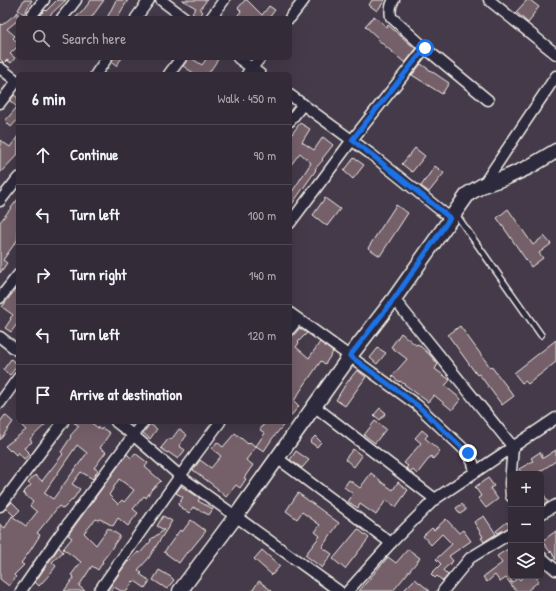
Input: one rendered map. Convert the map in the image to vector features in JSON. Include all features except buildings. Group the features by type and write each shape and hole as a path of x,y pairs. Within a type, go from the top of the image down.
{"main road":[{"path":"180,591 236,516 350,356 394,299 468,194 483,185 507,177 529,167 556,151"}],"street":[{"path":"32,15 44,0"},
{"path":"64,16 76,0"},
{"path":"137,16 149,0"},
{"path":"161,0 182,16"},
{"path":"212,16 224,0"},
{"path":"292,16 304,0"},
{"path":"394,0 390,9 391,18 488,100"},
{"path":"489,0 556,54"},
{"path":"292,220 352,140 425,48"},
{"path":"97,72 106,60"},
{"path":"170,72 180,60"},
{"path":"240,60 253,72 259,60"},
{"path":"0,68 16,80"},
{"path":"483,185 556,76"},
{"path":"0,103 16,84"},
{"path":"292,96 452,215"},
{"path":"292,118 303,104"},
{"path":"0,201 16,181"},
{"path":"0,298 16,277"},
{"path":"394,299 513,447 511,471"},
{"path":"294,316 417,405 468,453 473,463 475,472"},
{"path":"0,337 16,349"},
{"path":"0,403 16,381"},
{"path":"314,406 435,499"},
{"path":"348,591 391,543 435,499 556,418"},
{"path":"0,506 61,424"},
{"path":"119,424 133,434 180,476 339,591"},
{"path":"21,591 60,534 141,424"},
{"path":"99,591 219,424"},
{"path":"277,458 391,543"},
{"path":"544,512 556,505"},
{"path":"443,591 470,558 508,535"},
{"path":"544,559 556,570"}],"lane":[{"path":"452,215 542,335"}],"route":[{"path":"425,48 352,140 450,218 394,299 350,356 417,405 468,453"}]}
